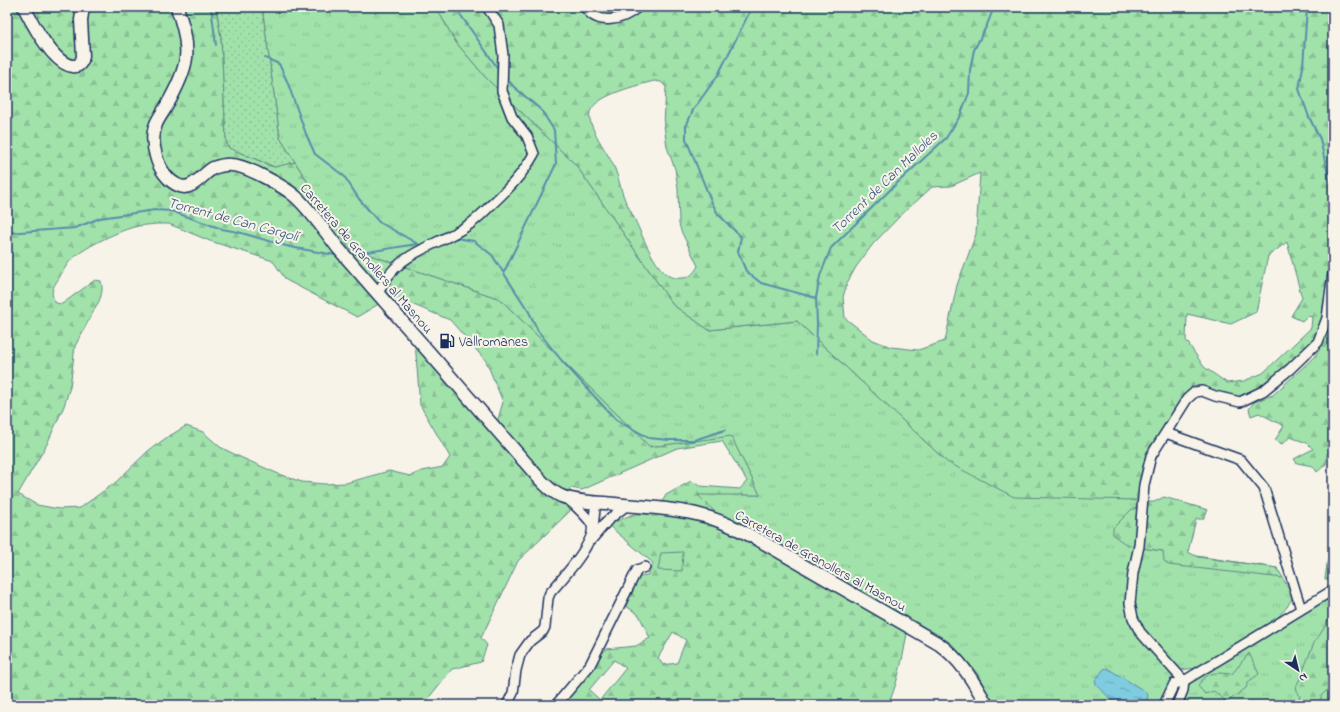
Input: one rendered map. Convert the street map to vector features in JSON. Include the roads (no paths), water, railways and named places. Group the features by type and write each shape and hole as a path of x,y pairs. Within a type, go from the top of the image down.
{"main road":[{"path":"24,7 31,21 56,56 67,65 74,66 77,66 82,62 83,56 81,20 83,7"},
{"name":"Carretera de Granollers al Masnou","path":"177,7 185,37 186,59 176,88 156,124 153,139 157,159 167,177 180,186 188,186 218,166 231,165 249,170 286,190 295,197 539,478 555,492 567,498 596,508 626,506 682,511 700,515 733,526 939,644 958,660 978,690 985,705"}],"street":[{"path":"378,294 380,287 392,270 413,253 472,223 507,190 525,170 534,154 527,136 512,117 502,91 503,55 499,25 487,7"},
{"path":"585,7 595,17 608,20 620,18 638,7"},
{"path":"1177,705 1183,690 1184,681 1140,632 1133,618 1130,603 1132,573 1138,546 1144,485 1151,456 1187,399 1195,392 1202,391 1240,402 1263,391 1290,369 1318,342 1327,318 1333,273"},
{"path":"1166,433 1241,460 1264,488 1301,609"},
{"path":"567,498 592,524 592,531"},
{"path":"507,705 514,693 516,670 520,655 530,641 543,631 545,627 548,598 550,593 579,557 598,530 626,506"},
{"path":"596,508 603,519 612,518"},
{"path":"587,544 592,531 596,508"},
{"path":"556,705 590,665 637,570 645,567"},
{"path":"1164,705 1174,684 1184,681 1333,590"}],"water":[{"path":"1107,668 1146,692 1148,696 1145,705 1116,705 1096,684 1095,680 1104,669"}],"waterway":[{"path":"211,7 216,45"},
{"path":"455,7 499,70"},
{"path":"752,7 718,75 693,110 686,126 686,139 711,201 718,214 741,237 738,252 746,271 761,283 816,298"},
{"name":"Torrent de Can Malloles","path":"816,354 816,298 820,276 831,248 895,185 946,138 960,116 969,93 970,70 974,50 987,25 994,7"},
{"path":"1307,7 1303,67 1299,89 1309,117 1320,139 1333,197"},
{"path":"265,58 279,64 315,154 344,176 359,199 379,222 418,244"},
{"path":"504,272 556,164 554,130 541,110 506,78"},
{"name":"Torrent de Can Cargolí","path":"7,233 75,228 100,218 155,210 171,211 222,229 290,247 335,255"},
{"path":"456,238 474,241 492,255 529,312 538,331 562,361 616,420 649,438 669,440 694,440 725,430"},
{"path":"355,254 417,244"}],"place":[{"name":"Vallromanes","path":"447,341"}]}
